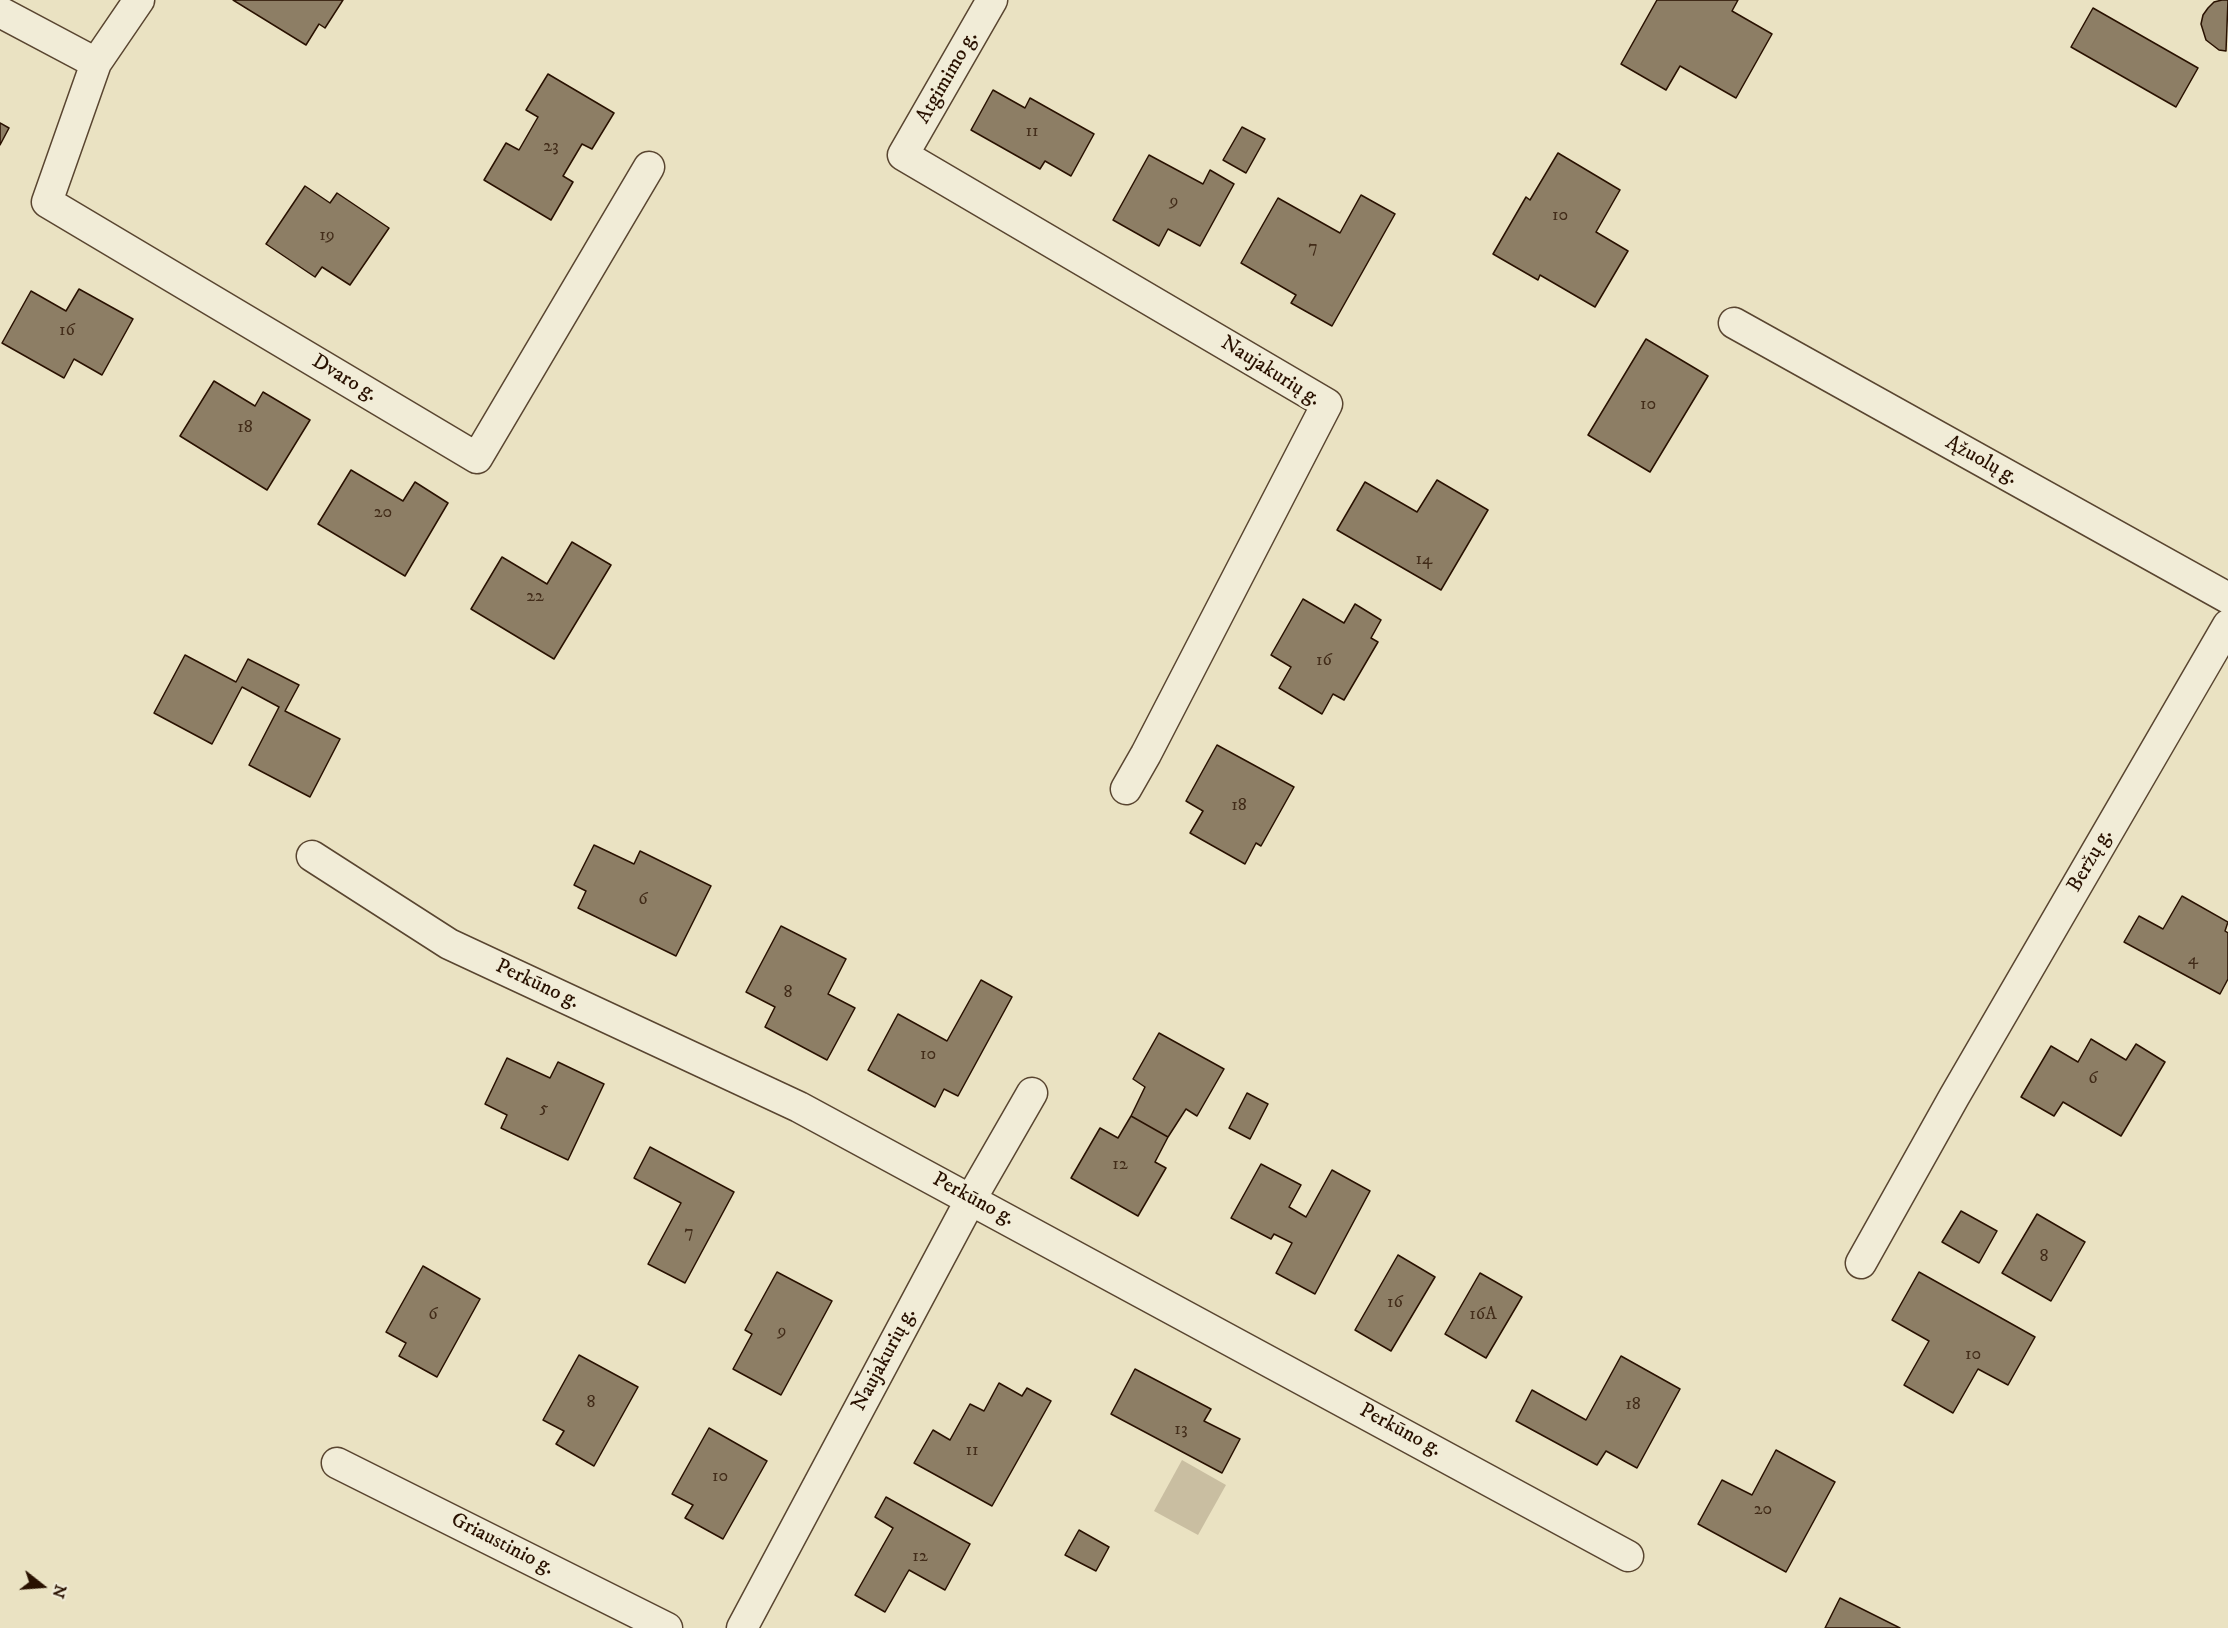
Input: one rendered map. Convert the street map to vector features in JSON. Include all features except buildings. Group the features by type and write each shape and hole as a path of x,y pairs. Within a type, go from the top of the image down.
{"street":[{"name":"Dvaro g.","path":"139,0 96,63 47,202 477,459 649,167"},
{"name":"Atgimimo g.","path":"903,155 992,0"},
{"path":"0,12 96,63"},
{"name":"Naujakurių g.","path":"903,155 1327,404 1126,789"},
{"name":"Ąžuolų g.","path":"1734,323 2228,598"},
{"name":"Beržų g.","path":"1861,1263 1954,1097 2228,625"},
{"name":"Perkūno g.","path":"312,856 449,944 799,1107 1628,1556"},
{"name":"Naujakurių g.","path":"742,1628 971,1199 1032,1093"},
{"name":"Griaustinio g.","path":"337,1463 667,1628"}],"shaded area":[{"path":"1182,1460 1226,1485 1198,1535 1154,1511"}]}
